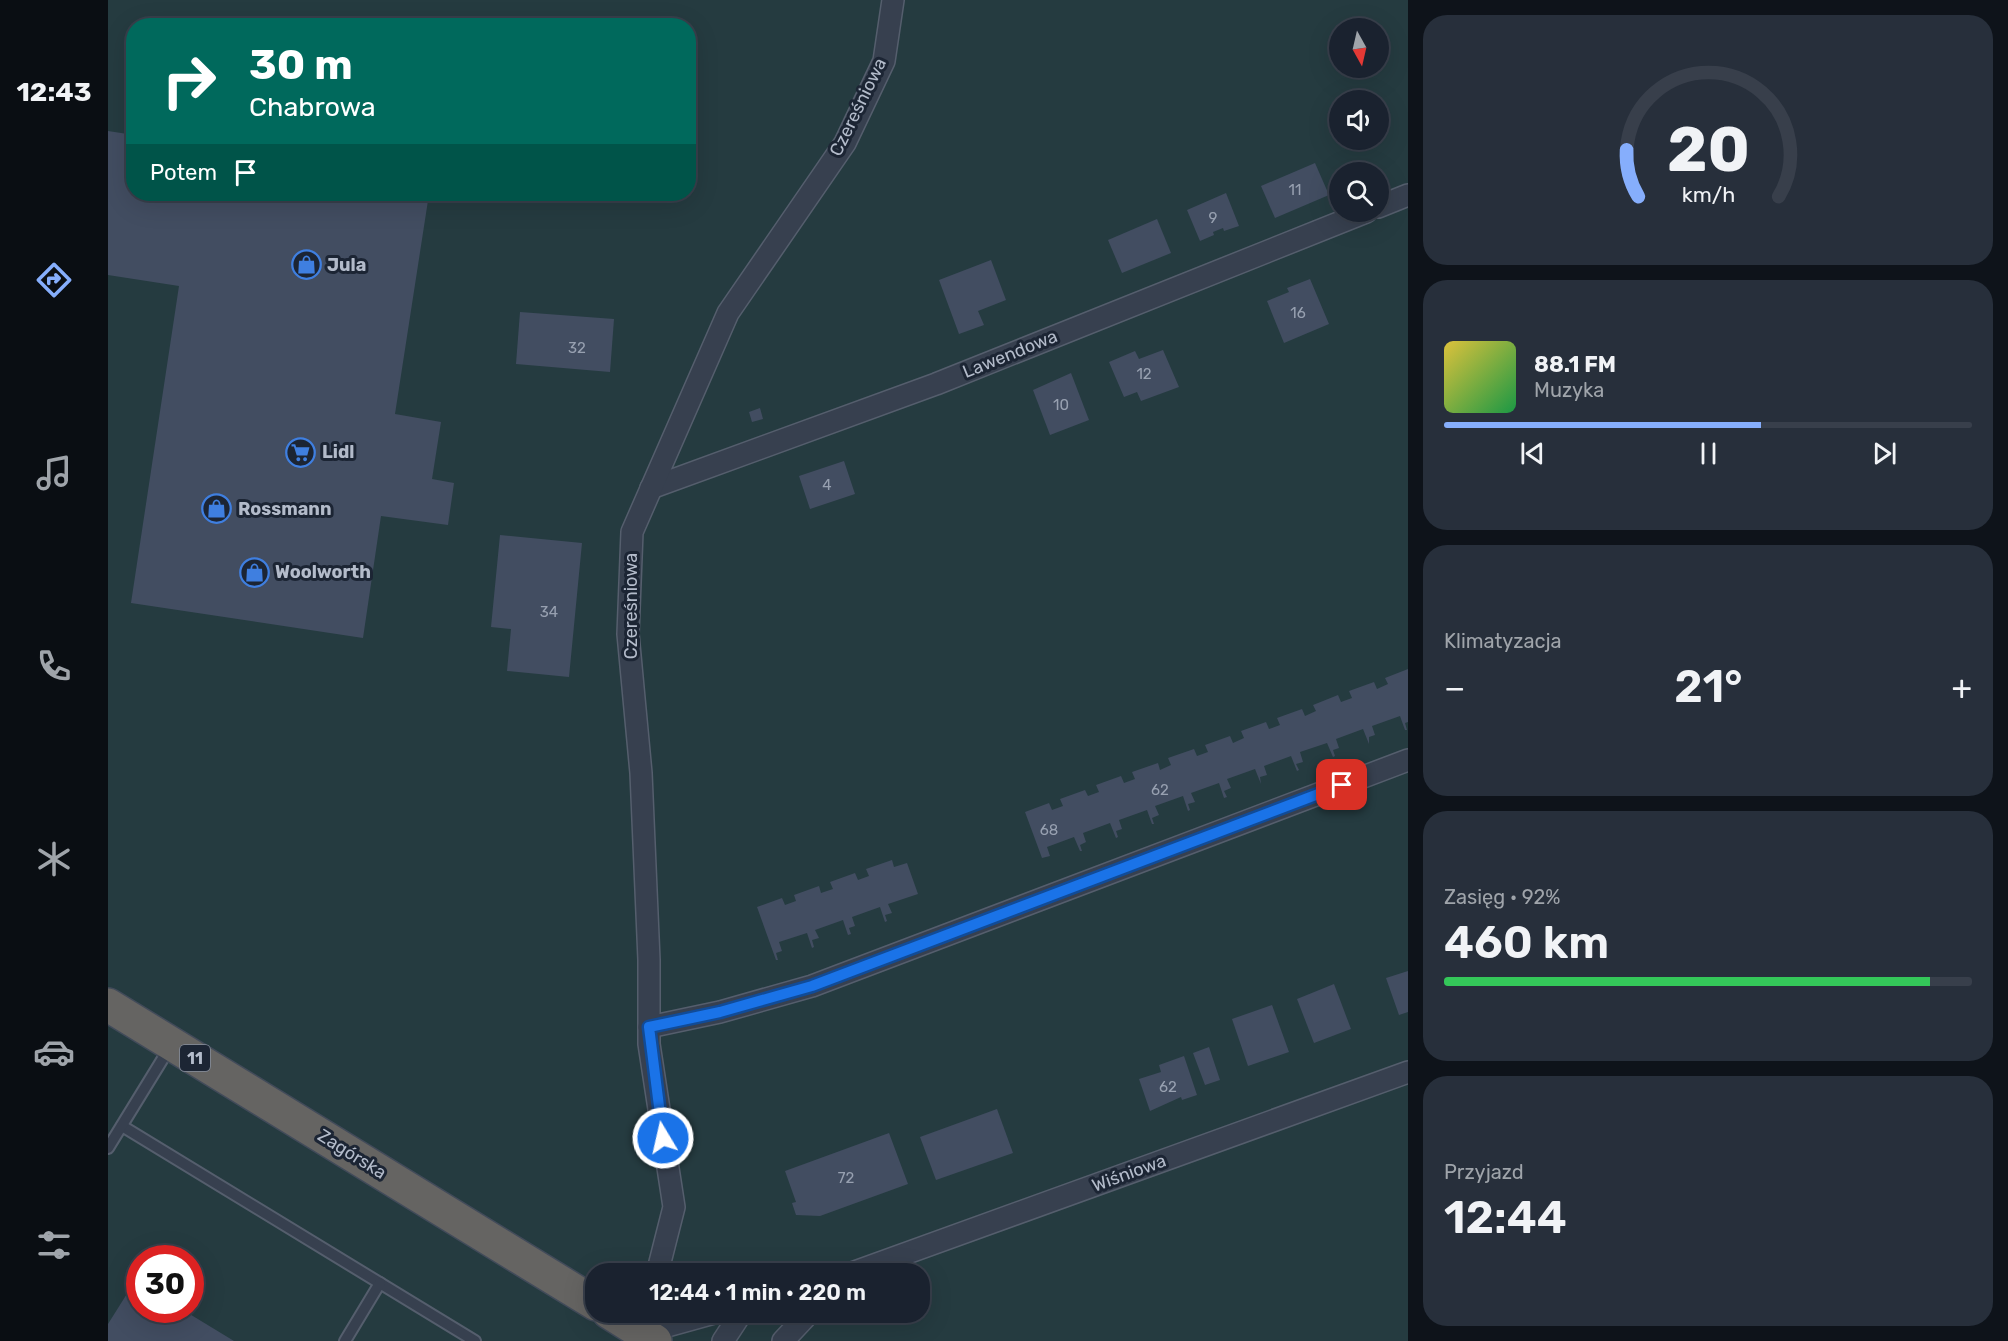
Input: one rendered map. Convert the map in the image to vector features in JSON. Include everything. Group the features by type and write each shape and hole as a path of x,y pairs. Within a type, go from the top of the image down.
{"highway":[{"name":"Zagórska","path":"108,1005 585,1297"},
{"path":"634,1323 648,1329"}],"street":[{"name":"Czereśniowa","path":"660,1263 674,1207 649,1027 641,773 628,634 632,532 728,313 845,143 884,61 893,0"},
{"path":"1389,203 1408,195"},
{"name":"Lawendowa","path":"651,488 936,384 1341,222"},
{"path":"649,1027 720,1012 812,986 1408,760"},
{"name":"Wiśniowa","path":"879,1263 1408,1072"},
{"path":"648,1329 673,1323"},
{"path":"723,1341 735,1323"},
{"path":"783,1341 802,1326"}],"lane":[{"path":"108,1148 172,1044"},
{"path":"122,1126 475,1341"},
{"path":"345,1341 380,1283"}],"green space":[{"path":"108,0 1408,0 1408,1341 108,1341"}],"building":[{"path":"108,131 126,134 126,201 428,201 395,414 441,422 432,479 454,483 448,525 381,516 363,638 131,603 179,286 108,275"},
{"path":"1315,163 1329,195 1275,218 1261,186"},
{"path":"1226,193 1239,226 1224,231 1223,228 1200,241 1187,210"},
{"path":"1157,219 1171,253 1122,273 1108,240"},
{"path":"991,260 1006,300 978,311 984,325 959,334 939,280"},
{"path":"1310,279 1329,324 1284,343 1267,301 1289,292 1287,288"},
{"path":"520,312 614,319 610,372 516,364"},
{"path":"1163,350 1179,387 1141,401 1137,392 1124,397 1109,362 1135,351 1139,359"},
{"path":"1071,373 1089,420 1050,435 1033,390"},
{"path":"760,408 763,419 752,422 749,412"},
{"path":"844,461 855,494 810,509 799,476"},
{"path":"500,535 582,543 569,677 507,671 511,629 491,627"},
{"path":"1408,669 1408,722 1405,723 1407,730 1400,716 1372,726 1375,735 1369,737 1369,744 1363,729 1336,739 1339,748 1333,750 1335,756 1333,757 1327,743 1300,752 1303,762 1296,764 1299,770 1297,771 1291,756 1264,766 1267,775 1260,777 1261,784 1255,769 1227,779 1231,788 1224,791 1227,797 1224,798 1219,783 1191,793 1195,802 1188,804 1190,810 1188,811 1183,796 1155,806 1159,815 1152,818 1154,824 1147,810 1119,820 1122,829 1116,831 1118,837 1116,838 1110,823 1083,833 1086,842 1080,845 1082,851 1074,837 1047,847 1050,856 1042,858 1025,812 1049,803 1052,810 1063,806 1060,799 1085,790 1088,796 1099,792 1096,785 1121,776 1124,783 1135,779 1132,772 1158,763 1160,770 1171,765 1168,758 1194,749 1197,756 1208,752 1205,745 1230,736 1233,743 1244,738 1241,731 1266,722 1269,729 1280,725 1277,718 1302,709 1305,716 1316,711 1313,705 1338,695 1341,702 1352,698 1349,691 1374,682 1377,689 1388,684 1385,678"},
{"path":"892,860 894,867 907,863 918,894 888,904 892,913 885,915 887,921 885,922 880,907 852,917 855,926 849,928 851,934 848,935 843,920 815,930 819,938 812,940 814,947 812,948 807,933 779,942 782,951 776,953 778,960 776,960 757,907 782,898 785,905 796,901 794,895 819,886 821,893 833,889 830,882 855,873 858,880 869,876 866,869"},
{"path":"1408,971 1408,1012 1399,1015 1386,978"},
{"path":"1334,984 1351,1029 1314,1043 1297,999"},
{"path":"1272,1005 1289,1052 1248,1066 1232,1019"},
{"path":"1209,1047 1220,1080 1205,1085 1193,1053"},
{"path":"1184,1056 1197,1095 1182,1100 1181,1097 1150,1111 1139,1079 1161,1072 1159,1065"},
{"path":"997,1109 1013,1153 936,1180 920,1137"},
{"path":"889,1133 908,1184 820,1216 796,1215 792,1203 796,1202 785,1171"},
{"path":"126,1295 126,1323 204,1323 234,1341 108,1341 108,1324"}],"place":[{"name":"Jula","path":"306,265"},
{"name":"Lidl","path":"301,452"},
{"name":"Rossmann","path":"217,509"},
{"name":"Woolworth","path":"254,572"}],"route":[{"path":"663,1138 649,1044 649,1027 720,1012 812,986 1342,785"}]}
